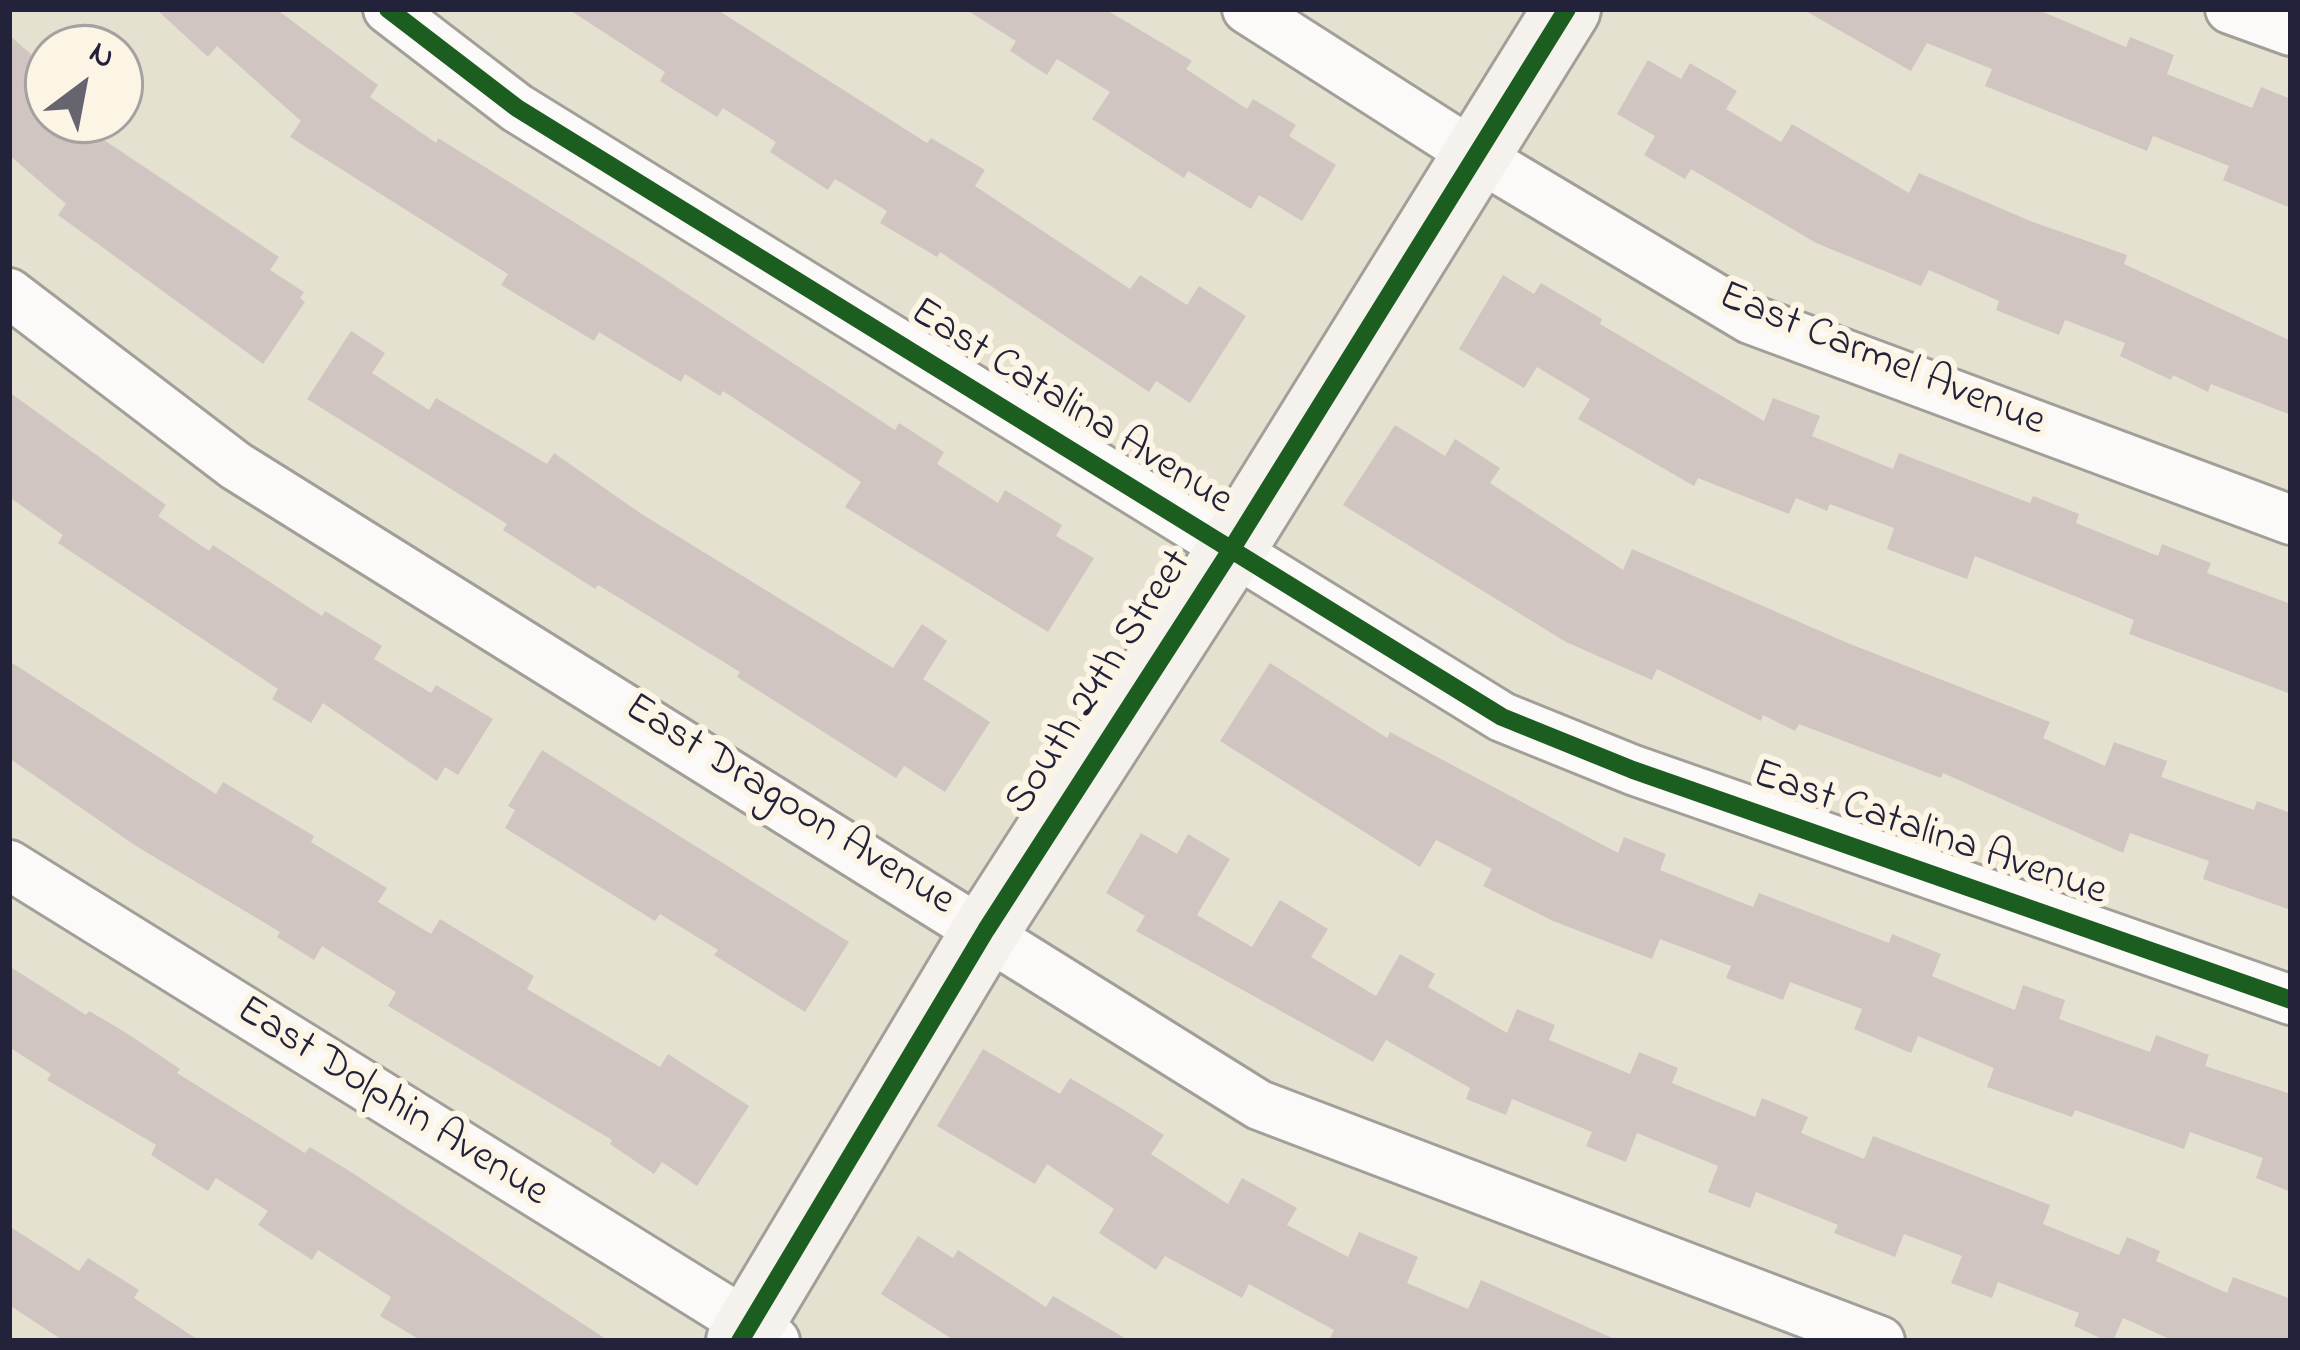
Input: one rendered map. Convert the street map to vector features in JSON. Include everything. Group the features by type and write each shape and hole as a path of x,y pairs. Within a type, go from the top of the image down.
{"street":[{"name":"East Catalina Avenue","path":"388,9 517,108 1502,717 1633,770 2291,1000"},
{"name":"East Carmel Avenue","path":"1247,9 1477,156 1750,320 2291,520"},
{"name":"South 24th Street","path":"755,1336 986,929 1231,550 1568,9"},
{"path":"2230,9 2291,31"},
{"name":"East Dragoon Avenue","path":"9,293 236,466 986,929 1259,1105 1880,1341"},
{"name":"East Dolphin Avenue","path":"9,865 755,1336"}],"building":[{"path":"156,9 276,9 378,85 370,97 436,143 438,138 640,263 895,430 899,423 944,452 937,464 998,503 1005,490 1062,525 1056,536 1094,558 1048,632 845,507 861,482 723,391 720,396 685,374 681,382 599,332 594,341 501,285 508,274 290,137 301,121 217,46 208,57"},
{"path":"568,9 716,9 927,143 931,138 985,170 975,186 1130,289 1140,275 1187,305 1199,286 1246,316 1190,403 1156,381 1149,392 940,252 937,257 880,223 887,211 835,179 828,190 770,152 776,142 723,108 717,117 660,81 665,72"},
{"path":"965,9 1105,9 1192,61 1186,69 1247,109 1253,99 1296,125 1289,136 1336,165 1302,221 1259,195 1251,209 1188,171 1184,178 1092,119 1110,92 1057,59 1047,75 1010,51 1016,41"},
{"path":"1802,9 2036,9 2126,47 2130,37 2174,55 2167,74 2252,108 2261,87 2291,99 2291,208 2223,180 2229,166 2153,136 2147,151 1985,86 1992,69 1927,43 1911,71"},
{"path":"9,35 24,48 24,144 110,144 279,257 270,270 304,292 300,298 305,302 263,364 58,215 66,204 9,155"},
{"path":"1648,60 1681,79 1690,63 1737,91 1726,109 1781,142 1792,124 1909,193 1919,173 2030,221 2127,255 2124,264 2291,341 2291,415 2211,384 2208,392 2173,375 2171,380 2120,356 2125,343 2065,320 2059,335 1996,310 1999,301 1929,270 1921,286 1816,243 1691,169 1685,179 1644,155 1655,136 1617,114"},
{"path":"1503,275 1534,294 1541,283 1602,319 1600,324 1764,421 1773,398 1820,416 1812,436 1893,469 1899,453 2030,503 2033,496 2079,514 2076,523 2158,556 2162,544 2211,563 2207,573 2291,604 2291,694 2129,634 2134,620 1975,556 1967,579 1887,549 1894,528 1830,504 1827,511 1796,498 1789,514 1698,478 1694,486 1578,419 1590,399 1537,367 1524,388 1459,349"},
{"path":"351,331 385,353 372,373 429,410 436,398 547,464 554,453 643,515 893,668 922,624 947,641 923,679 990,722 945,792 904,766 896,778 737,677 740,672 598,585 595,589 503,530 507,524 307,399"},
{"path":"9,392 166,505 158,516 209,551 213,545 322,616 325,611 382,646 374,659 431,693 436,685 493,719 458,775 445,767 437,781 323,703 311,723 272,699 278,689 58,543 63,535 9,497"},
{"path":"1395,425 1445,456 1455,439 1500,468 1490,483 1623,570 1632,549 1850,644 2050,722 2043,738 2105,766 2114,742 2167,761 2161,777 2254,810 2257,801 2291,813 2291,910 2203,879 2209,861 2130,833 2123,853 1943,773 1941,778 1799,724 1795,731 1763,715 1761,721 1657,669 1652,680 1566,642 1343,505"},
{"path":"9,661 216,794 223,782 314,836 311,842 387,888 378,902 431,934 440,919 534,976 527,989 660,1067 668,1054 749,1106 697,1186 662,1162 654,1174 610,1144 612,1140 388,1006 396,992 322,946 314,960 277,937 280,932 136,846 9,758"},
{"path":"1270,663 1387,738 1390,732 1618,853 1624,837 1666,854 1660,870 1753,907 1759,893 1889,943 1892,934 1941,954 1932,976 2015,1010 2023,985 2065,1000 2059,1019 2150,1052 2156,1035 2209,1055 2205,1066 2291,1094 2291,1192 2256,1178 2263,1158 2190,1132 2184,1149 2075,1110 2072,1117 1987,1087 1994,1068 1918,1036 1911,1053 1854,1029 1862,1009 1790,982 1783,1000 1726,978 1731,966 1660,939 1652,959 1553,921 1483,886 1492,869 1436,840 1420,867 1220,741"},
{"path":"542,750 849,942 805,1012 714,955 718,950 660,914 655,921 505,828 515,810 508,806"},
{"path":"1141,833 1177,854 1188,834 1230,859 1197,915 1252,947 1280,900 1328,929 1311,957 1376,996 1400,954 1435,974 1428,987 1507,1033 1517,1009 1555,1025 1549,1040 1630,1074 1639,1052 1678,1068 1672,1083 1755,1117 1762,1098 1808,1117 1801,1133 1864,1159 1873,1136 2050,1205 2043,1224 2119,1255 2127,1237 2160,1251 2156,1261 2227,1293 2233,1277 2291,1299 2291,1341 2174,1341 2123,1318 2113,1341 2107,1341 2074,1326 2079,1313 1998,1282 1992,1298 1951,1283 1962,1256 1904,1234 1895,1257 1834,1233 1838,1225 1756,1192 1750,1208 1708,1192 1718,1166 1637,1133 1626,1162 1586,1146 1592,1132 1512,1099 1506,1115 1466,1099 1470,1088 1386,1040 1373,1062 1136,931 1145,916 1106,893"},
{"path":"9,966 86,1015 89,1011 125,1032 180,1069 177,1073 305,1153 310,1147 351,1172 609,1341 422,1341 380,1316 391,1297 318,1250 312,1260 258,1225 268,1211 216,1178 208,1191 151,1155 156,1145 47,1080 51,1074 9,1047"},
{"path":"983,1049 1060,1094 1070,1078 1164,1135 1151,1154 1228,1204 1242,1178 1297,1208 1287,1225 1348,1257 1359,1232 1418,1257 1407,1283 1468,1309 1481,1280 1619,1341 1329,1341 1334,1330 1249,1284 1242,1298 1165,1256 1156,1270 1099,1233 1114,1209 1047,1164 1035,1184 937,1126"},
{"path":"9,1226 79,1271 88,1258 139,1290 134,1298 200,1341 64,1341 9,1305"},
{"path":"918,1236 953,1258 958,1250 1046,1307 1053,1296 1130,1341 955,1341 881,1294"}],"cycle path":[{"path":"388,9 517,108 1502,717 1633,770 2291,1000"},
{"path":"740,1341 986,930 1231,550 1567,9"}]}
